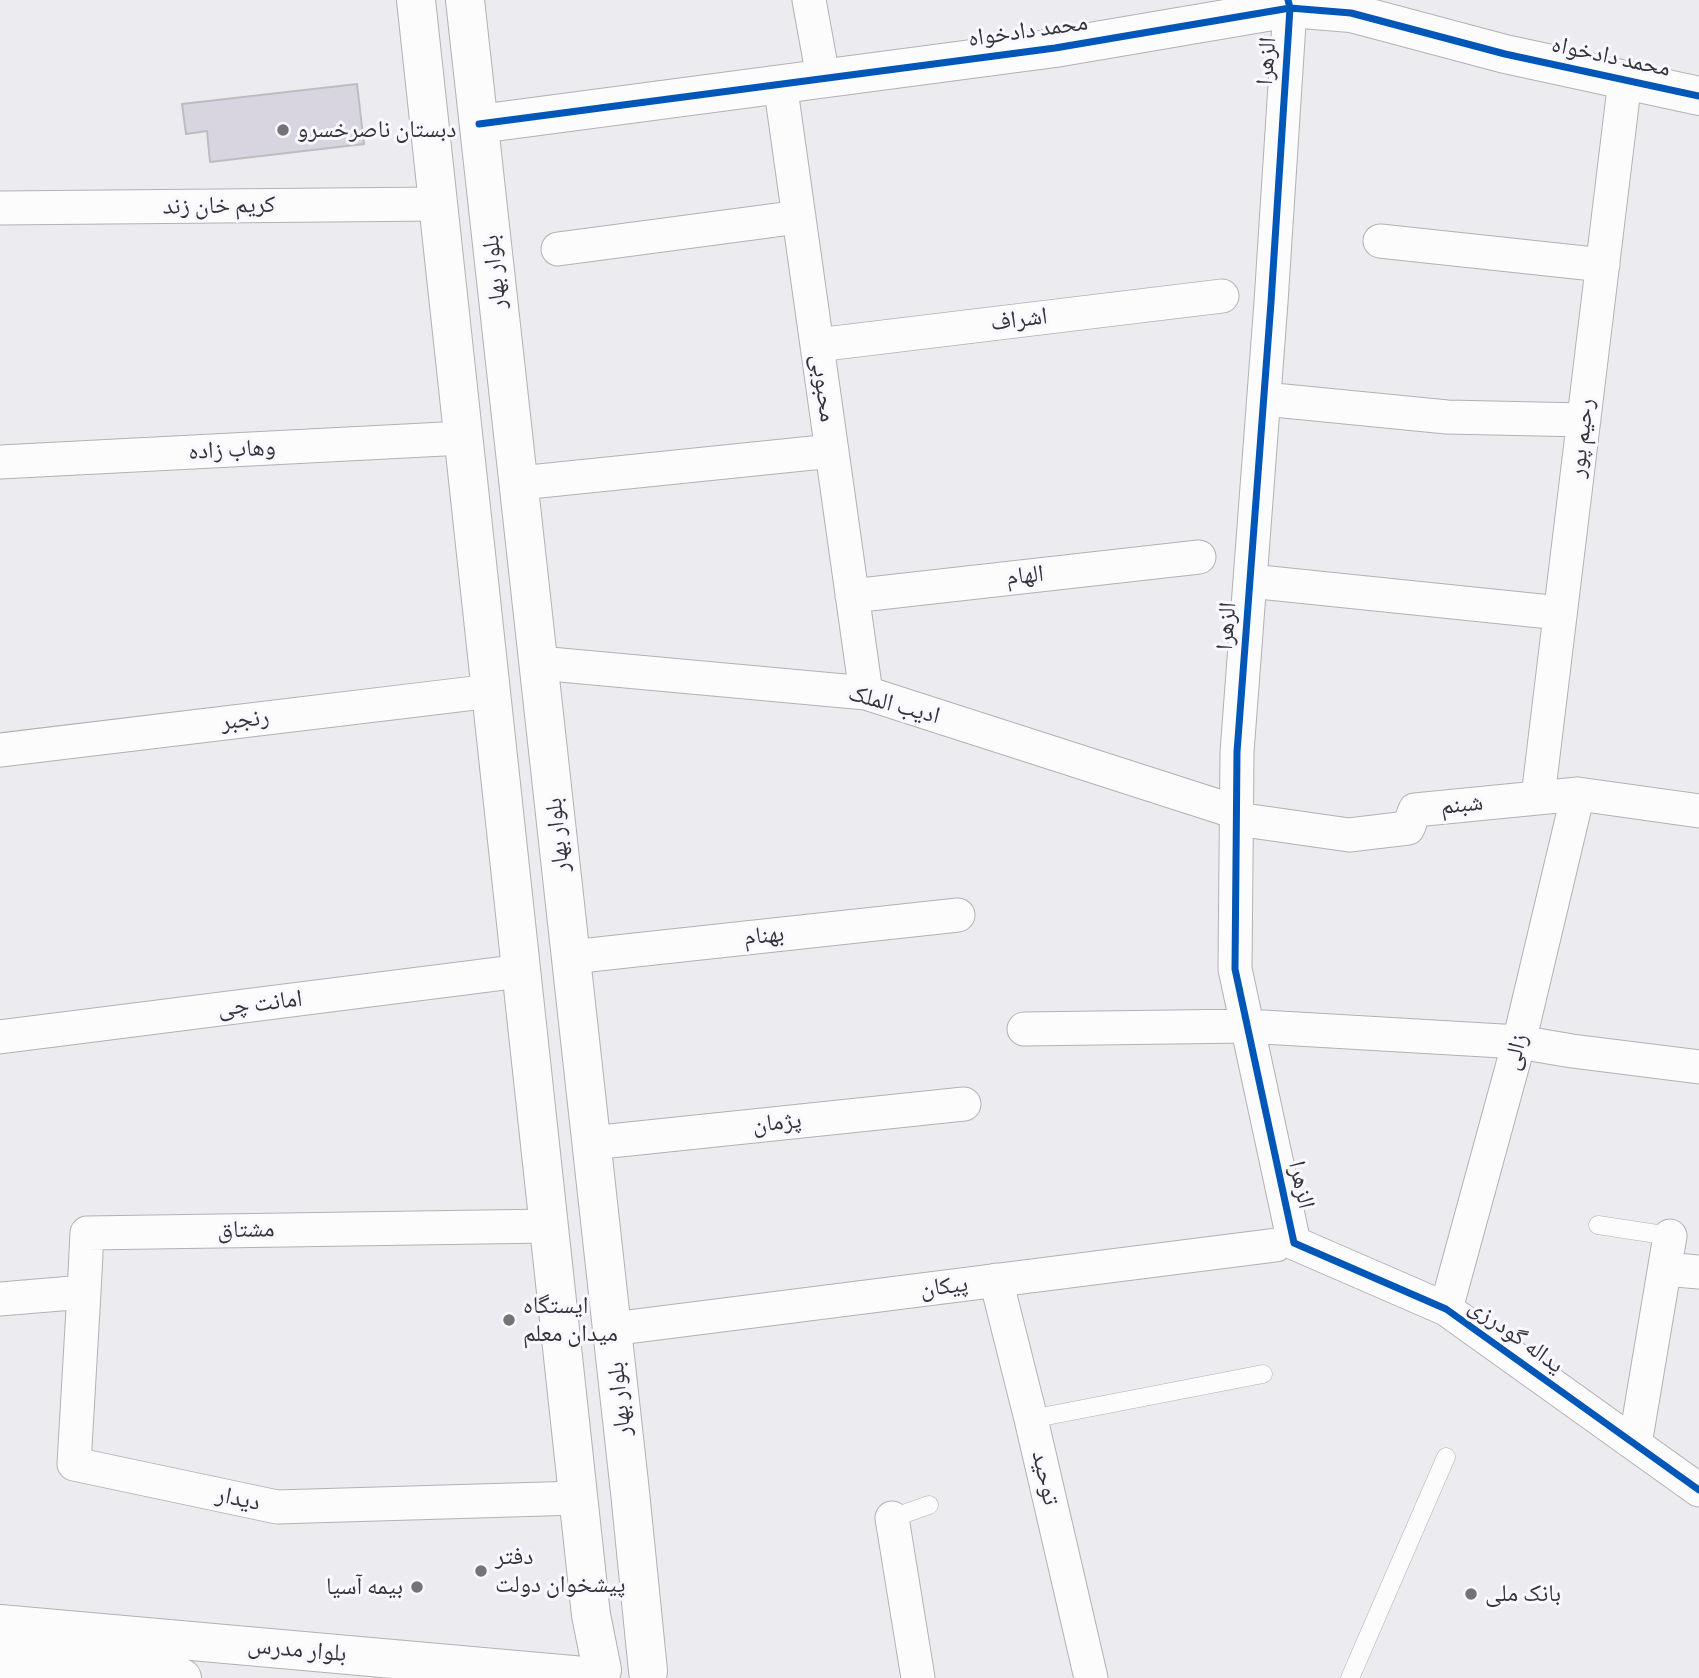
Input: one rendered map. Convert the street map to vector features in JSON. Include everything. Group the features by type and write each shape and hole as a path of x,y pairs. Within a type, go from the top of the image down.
{"main road":[{"name":"بلوار بهار","path":"416,0 597,1675"},
{"name":"بلوار بهار","path":"465,0 652,1675"},
{"name":"محمد دادخواه","path":"479,124 1055,48 1289,4 1351,13 1505,54 1699,96"},
{"path":"511,881 562,872"},
{"path":"578,1498 589,1512 599,1518 607,1518 619,1512 630,1492"},
{"name":"بلوار مدرس","path":"0,1625 597,1675 617,1664 633,1665 652,1675"},
{"path":"0,1661 182,1678"}],"street":[{"path":"809,0 823,77"},
{"name":"الزهرا","path":"1285,1244 1235,969 1237,752 1264,398 1289,4"},
{"name":"رحیم پور","path":"1538,797 1626,80"},
{"name":"محبوبی","path":"780,83 866,693"},
{"name":"کریم خان زند","path":"0,208 438,204"},
{"path":"558,249 799,217"},
{"path":"1380,241 1603,265"},
{"name":"اشراف","path":"817,345 1222,296"},
{"path":"1264,398 1447,417 1584,420"},
{"name":"وهاب زاده","path":"0,462 463,439"},
{"path":"520,483 832,452"},
{"name":"الهام","path":"852,596 1199,557"},
{"path":"1250,581 1560,613"},
{"name":"ادیب الملک","path":"539,663 866,693 1236,815"},
{"name":"رنجبر","path":"0,750 491,691"},
{"name":"شبنم","path":"1236,815 1349,835 1408,828 1415,810 1578,794 1699,811"},
{"name":"زالی","path":"1446,1309 1519,1042 1578,794"},
{"name":"بهنام","path":"571,957 958,915"},
{"name":"امانت چی","path":"0,1037 521,971"},
{"path":"1024,1029 1246,1026 1519,1042 1699,1067"},
{"name":"پژمان","path":"591,1143 964,1104"},
{"name":"مشتاق","path":"84,1292 87,1233 549,1226"},
{"path":"1635,1444 1670,1236"},
{"name":"پیکان","path":"612,1329 1285,1244"},
{"name":"یداله گودرزی","path":"1285,1244 1446,1309 1699,1490"},
{"path":"1664,1269 1699,1272"},
{"name":"توحید","path":"996,1280 1091,1678"},
{"path":"0,1299 84,1292"},
{"name":"دیدار","path":"84,1292 74,1464 277,1507 578,1498"},
{"path":"892,1518 918,1678"}],"lane":[{"path":"1598,1225 1670,1236"},
{"path":"1031,1419 1263,1374"},
{"path":"1350,1678 1446,1457"},
{"path":"892,1518 929,1505"}],"building":[{"path":"357,84 364,144 210,162 207,131 186,134 182,104"}],"cycle path":[{"path":"1288,0 1290,8 1271,302 1237,752 1235,969 1294,1243 1446,1309 1699,1490"},
{"path":"479,124 1055,48 1290,8 1351,13 1505,54 1699,96"}],"place":[{"name":"دبستان ناصرخسرو","path":"283,130"},
{"name":"ایستگاه میدان معلم","path":"509,1320"},
{"name":"دفتر پیشخوان دولت","path":"481,1571"},
{"name":"بیمه آسیا","path":"417,1587"},
{"name":"بانک ملی","path":"1471,1594"}]}
